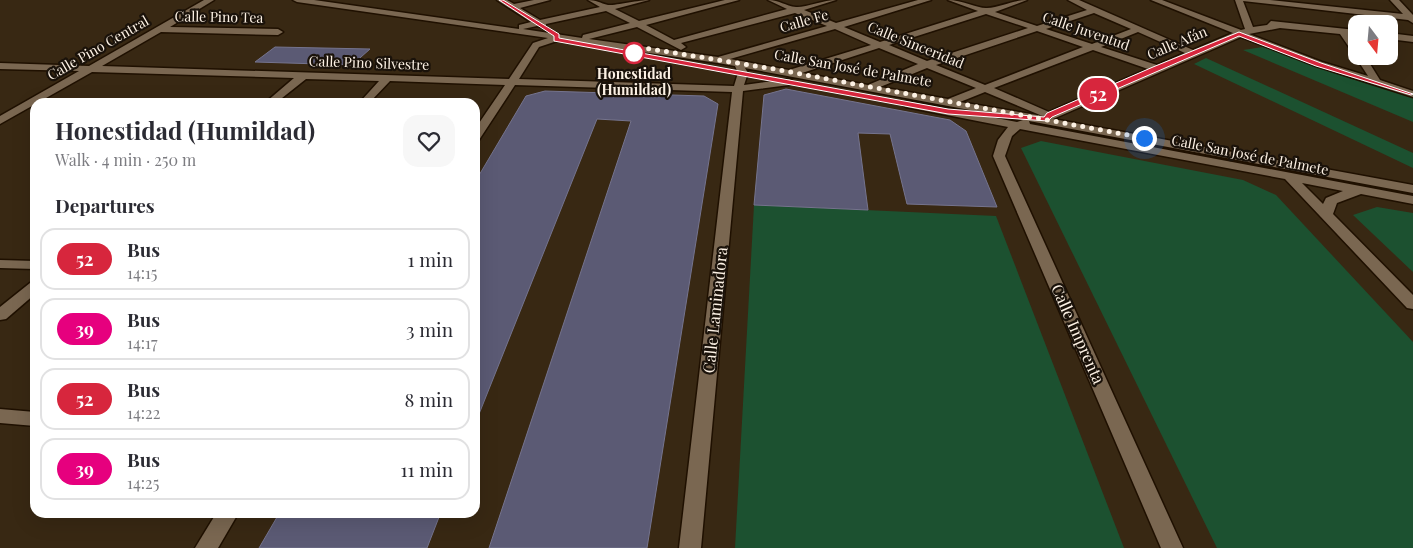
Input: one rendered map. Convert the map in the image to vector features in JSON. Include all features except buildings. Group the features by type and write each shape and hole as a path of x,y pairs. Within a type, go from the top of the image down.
{"street":[{"name":"Calle Pino Central","path":"39,98 210,0"},
{"name":"Calle San José de Palmete","path":"297,0 697,56 718,60 740,68"},
{"path":"501,0 538,23 556,37"},
{"path":"512,7 546,0"},
{"path":"592,0 697,56"},
{"path":"512,29 645,0"},
{"path":"579,38 735,0"},
{"name":"Calle Sinceridad","path":"772,0 928,64 1048,117"},
{"path":"672,43 832,0"},
{"name":"Calle Fe","path":"718,60 927,0"},
{"name":"Calle Juventud","path":"952,0 1155,68"},
{"path":"791,77 878,44 1023,0"},
{"path":"1072,0 1193,53"},
{"path":"1155,0 1319,64 1413,94"},
{"path":"1239,0 1249,25"},
{"path":"1247,0 1413,19"},
{"path":"1394,0 1413,19"},
{"path":"870,87 928,64 1094,10"},
{"name":"Calle Afán","path":"1048,117 1155,68 1239,34 1249,25 1280,25 1348,32"},
{"name":"Calle San José de Palmete","path":"492,26 950,106"},
{"name":"Calle Pino Tea","path":"159,29 278,32"},
{"path":"950,106 984,88 1090,46 1139,29"},
{"path":"1342,31 1348,40"},
{"path":"480,130 536,45 556,37"},
{"path":"1398,37 1413,39"},
{"path":"1366,65 1377,83"},
{"name":"Calle Pino Silvestre","path":"0,66 738,88 791,77"},
{"name":"Calle Laminadora","path":"690,548 740,68"},
{"path":"277,98 304,75"},
{"path":"368,98 388,77"},
{"name":"Calle San José de Palmete","path":"791,77 870,87 1018,125 1413,200"},
{"name":"Calle Pino Central","path":"0,121 30,104"},
{"path":"950,106 1048,117"},
{"name":"Calle San José de Palmete","path":"1048,117 1413,189"},
{"path":"1018,125 1048,117"},
{"name":"Calle Imprenta","path":"1018,125 1003,138 999,156 1172,548"},
{"path":"1262,160 1291,178 1413,304"},
{"path":"1326,215 1331,201 1344,194 1367,192"},
{"path":"0,264 30,265"},
{"path":"0,315 30,290"},
{"path":"0,416 30,419"},
{"path":"206,548 225,518"}],"green space":[{"path":"1263,47 1413,97 1413,122 1243,50"},
{"path":"1206,58 1413,153 1413,168 1194,64"},
{"path":"1041,141 1243,180 1276,195 1413,342 1413,548 1217,548 1021,148"},
{"path":"754,205 996,216 1124,548 735,548"},
{"path":"1377,207 1413,213 1413,272 1353,215"}],"bus line":[{"name":"52","path":"501,0 557,35 556,39 948,112 1046,120 1050,115 1155,68 1239,34 1319,64 1413,94"}],"place":[{"name":"Honestidad (Humildad)","path":"634,53"}],"route":[{"path":"634,53 638,47 718,60 952,101 1144,138"}]}
